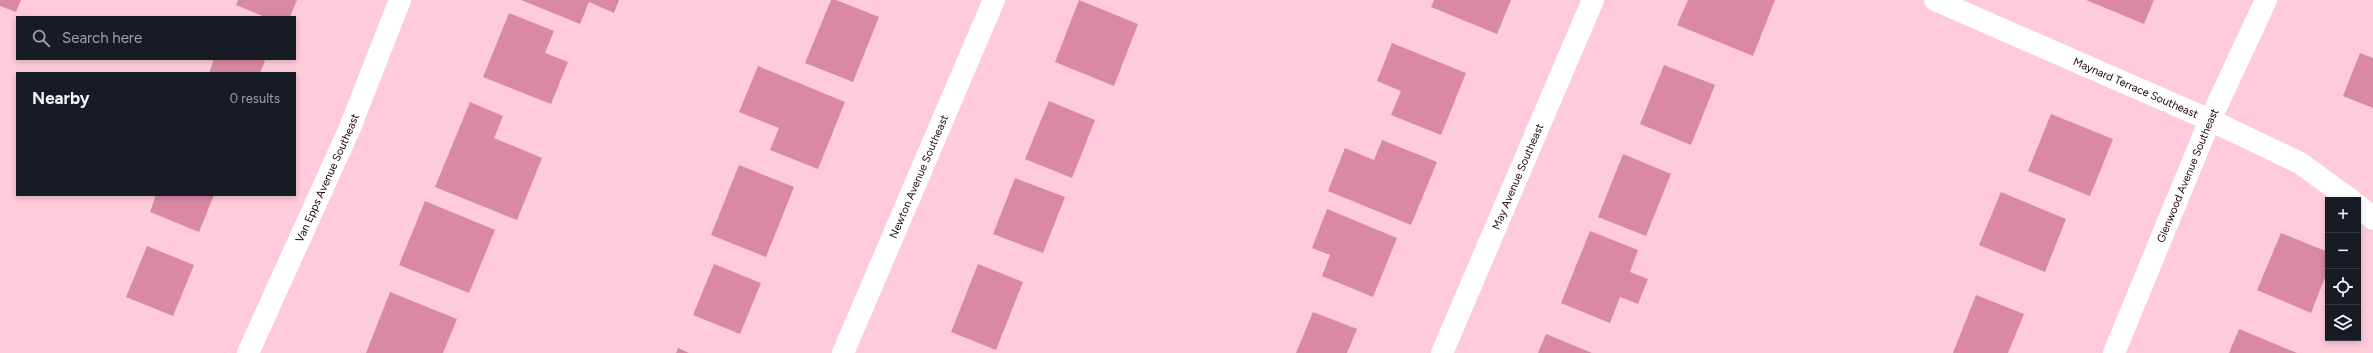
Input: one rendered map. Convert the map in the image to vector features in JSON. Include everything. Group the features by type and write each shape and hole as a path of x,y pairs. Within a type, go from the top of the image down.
{"street":[{"name":"Van Epps Avenue Southeast","path":"248,353 349,130 400,0"},
{"name":"Newton Avenue Southeast","path":"842,353 994,0"},
{"name":"May Avenue Southeast","path":"1442,353 1592,0"},
{"name":"Maynard Terrace Southeast","path":"1935,0 2210,120 2300,163 2347,197"},
{"name":"Glenwood Avenue Southeast","path":"2114,353 2210,120 2266,0"},
{"path":"2361,208 2373,219"}],"building":[{"path":"0,0 21,0 16,12 0,6"},
{"path":"238,0 297,0 290,16 263,16 236,5"},
{"path":"521,0 619,0 614,13 589,2 580,24"},
{"path":"831,0 836,0 879,17 853,82 805,63"},
{"path":"1079,0 1138,24 1114,86 1055,62"},
{"path":"1434,0 1511,0 1497,34 1431,7"},
{"path":"1688,0 1775,0 1753,56 1677,25"},
{"path":"2086,0 2154,0 2144,24"},
{"path":"509,13 554,31 545,53 568,62 551,104 483,77"},
{"path":"1392,43 1466,73 1441,135 1391,115 1401,91 1377,81"},
{"path":"2360,53 2373,58 2373,108 2343,96"},
{"path":"214,60 265,61 260,72 209,72"},
{"path":"1664,65 1715,85 1691,145 1640,124"},
{"path":"758,66 845,102 818,169 770,150 779,128 739,112"},
{"path":"1049,101 1095,120 1072,178 1025,159"},
{"path":"470,102 503,116 494,138 542,158 517,220 435,187"},
{"path":"2051,114 2113,139 2090,196 2028,171"},
{"path":"1382,140 1437,162 1411,225 1328,191 1345,148 1374,160"},
{"path":"1623,154 1671,174 1646,236 1598,217"},
{"path":"739,165 794,187 766,257 711,235"},
{"path":"1015,178 1065,197 1043,253 993,234"},
{"path":"2001,192 2066,219 2045,272 1979,245"},
{"path":"156,196 214,196 199,232 150,212"},
{"path":"425,201 495,230 469,293 399,265"},
{"path":"1327,209 1397,238 1373,297 1322,276 1330,255 1312,248"},
{"path":"1590,231 1638,250 1630,272 1648,279 1638,304 1620,297 1610,323 1561,303"},
{"path":"2281,233 2325,251 2325,278 2311,313 2257,290"},
{"path":"147,246 194,265 173,316 126,297"},
{"path":"714,264 761,283 740,334 693,315"},
{"path":"978,264 1023,282 996,350 951,332"},
{"path":"390,292 457,319 443,353 366,353"},
{"path":"1976,295 2024,314 2008,353 1953,353"},
{"path":"1313,312 1357,329 1347,353 1296,353"},
{"path":"2239,329 2297,353 2229,353"},
{"path":"1546,334 1592,353 1538,353"},
{"path":"678,348 689,353 676,353"}]}
